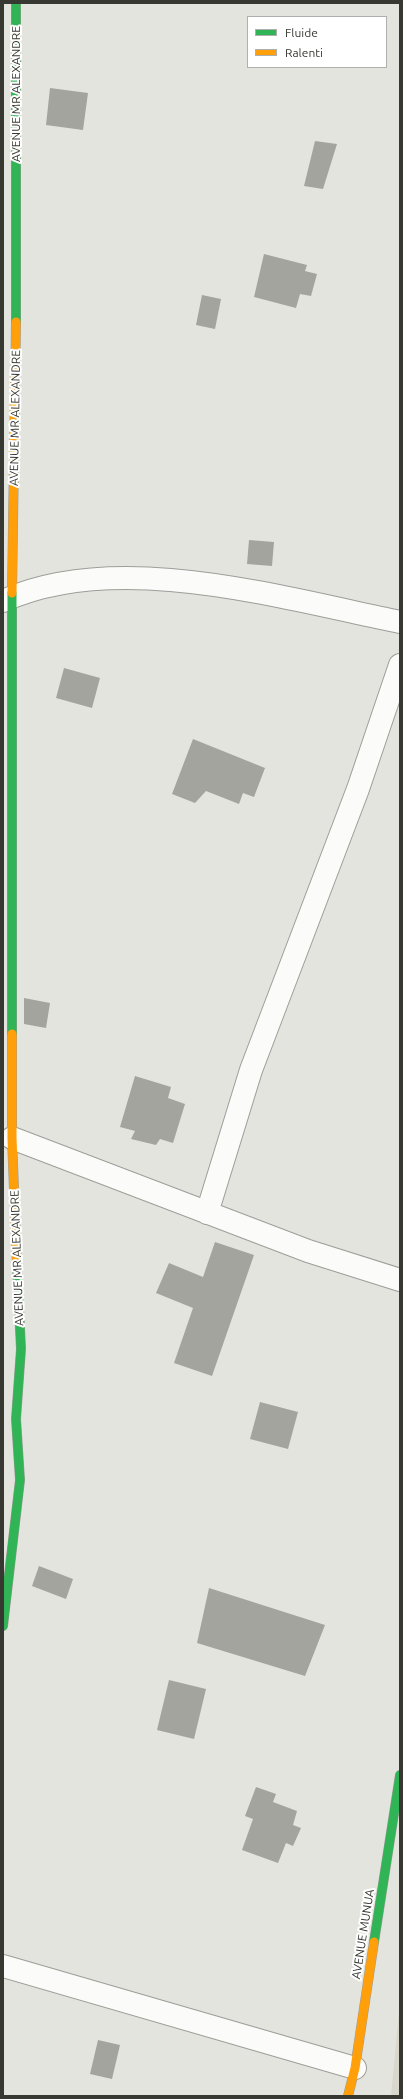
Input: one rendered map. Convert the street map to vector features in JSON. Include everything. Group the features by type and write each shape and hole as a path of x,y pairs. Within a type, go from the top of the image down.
{"street":[{"name":"AVENUE MR ALEXANDRE","path":"3,1626 20,1480 10,1420 21,1349 12,1138 8,599 17,275 16,3"},
{"path":"8,599 57,584 114,577 151,578 239,589 400,622"},
{"path":"207,1213 251,1070 358,789 400,665"},
{"path":"12,1138 308,1251 400,1280"},
{"name":"AVENUE MUNUA","path":"348,2096 354,2068 400,1775"},
{"path":"3,1966 354,2068"}],"shaded area":[{"path":"400,2001 400,2096 391,2096"}],"building":[{"path":"50,88 88,93 83,130 46,125"},
{"path":"315,141 337,144 323,189 304,186"},
{"path":"264,254 307,265 305,271 317,274 311,296 300,294 296,308 254,297"},
{"path":"202,295 221,299 215,329 196,325"},
{"path":"249,540 274,542 272,566 247,564"},
{"path":"64,668 100,678 92,708 56,698"},
{"path":"193,739 265,768 254,797 243,793 239,804 206,791 195,803 172,794"},
{"path":"24,998 50,1003 46,1028 24,1024"},
{"path":"135,1076 171,1087 168,1098 185,1104 173,1143 160,1139 156,1145 131,1139 135,1131 120,1127"},
{"path":"215,1242 254,1255 212,1376 174,1363 193,1308 156,1293 169,1263 203,1277"},
{"path":"260,1402 298,1412 288,1449 250,1439"},
{"path":"39,1566 73,1579 66,1599 32,1586"},
{"path":"209,1588 325,1625 305,1676 197,1643"},
{"path":"169,1680 206,1689 194,1739 157,1730"},
{"path":"256,1787 276,1794 273,1802 297,1811 293,1825 301,1828 293,1846 286,1843 278,1863 242,1850 253,1819 245,1816"},
{"path":"98,2040 120,2045 112,2079 90,2074"}],"traffic: fast":[{"path":"16,3 16,322"},
{"path":"12,593 12,1034"},
{"path":"3,1626 20,1480 16,1419 21,1349 17,1266"},
{"path":"374,1942 400,1775"}],"traffic: slow":[{"path":"12,593 16,322"},
{"path":"12,1034 12,1138 17,1266"},
{"path":"348,2096 355,2068 374,1942"}]}
